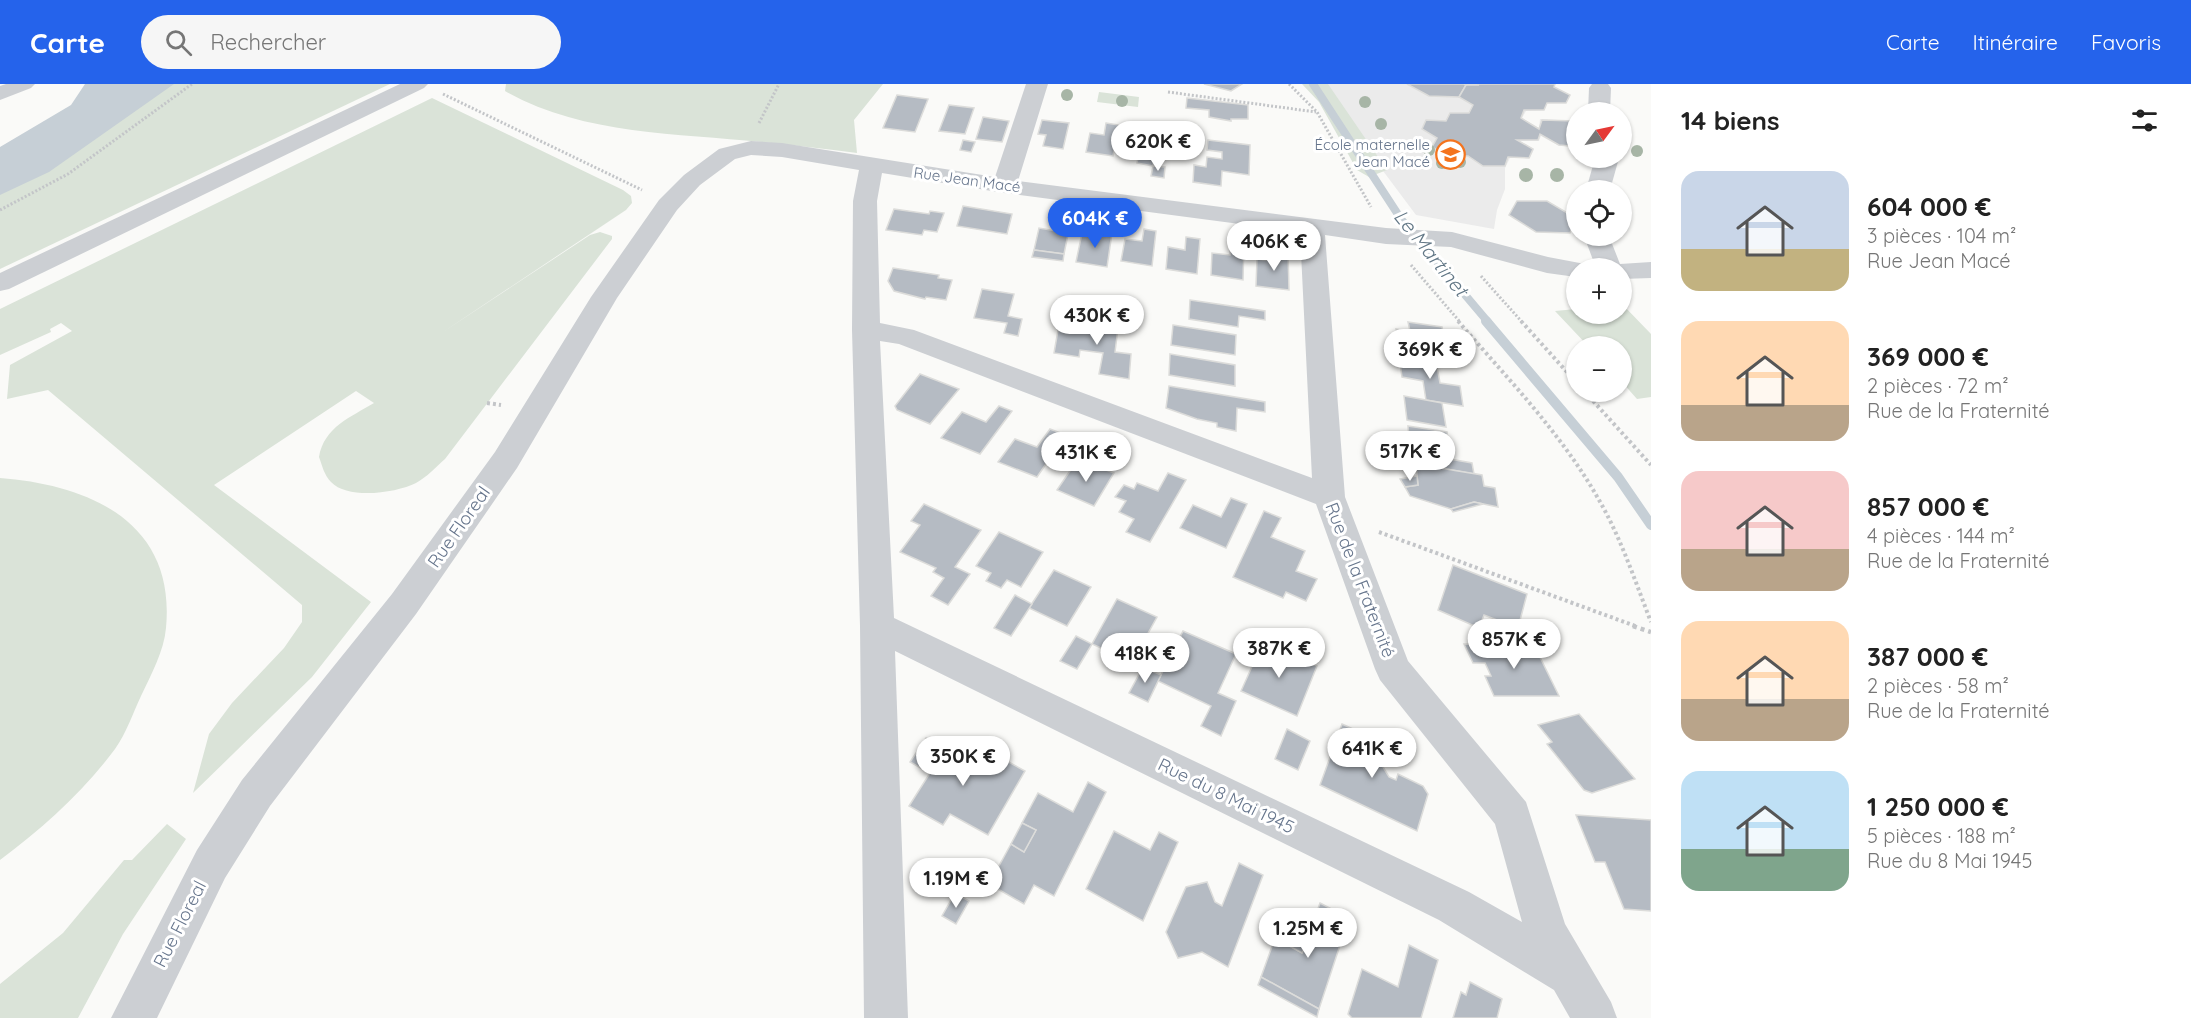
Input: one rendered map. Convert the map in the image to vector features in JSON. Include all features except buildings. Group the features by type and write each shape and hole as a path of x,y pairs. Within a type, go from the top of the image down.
{"street":[{"path":"0,94 24,84"},
{"path":"0,283 417,84"},
{"path":"1599,102 1600,88"},
{"path":"1004,186 1039,94"},
{"name":"Rue Floreal","path":"133,1018 211,864 256,793 404,604 506,460 604,297 656,222 681,191 727,154 751,148 782,150 864,163"},
{"path":"864,163 866,330 877,626 886,1018"},
{"name":"Rue Jean Macé","path":"864,163 1004,186 1393,236 1442,240 1566,268"},
{"name":"Rue de la Fraternité","path":"1312,226 1332,506 1394,669 1512,814 1546,933 1595,1018"},
{"path":"1632,271 1651,270"},
{"path":"866,330 904,336 1332,506"},
{"name":"Rue du 8 Mai 1945","path":"877,626 1454,906 1570,974"}],"path":[{"path":"0,210 69,174 192,84"},
{"path":"751,148 750,140 779,84"},
{"path":"1289,84 1317,112 1393,236 1577,464 1600,501 1623,549 1651,622"},
{"path":"1168,92 1317,112"},
{"path":"443,94 645,191"},
{"path":"1442,240 1468,262 1566,371"},
{"path":"1594,402 1651,465"},
{"path":"487,403 505,406"},
{"path":"1332,506 1651,632"}],"shaded area":[{"path":"85,84 174,84 49,172 0,195 0,147 71,105"},
{"path":"163,84 390,84 0,269 0,194"},
{"path":"506,84 883,84 854,120 857,153 774,143 663,134 598,124 535,105 505,91"},
{"path":"1302,84 1328,84 1387,170 1369,177 1357,170 1319,102"},
{"name":"École maternelle Jean Macé","path":"1318,84 1555,84 1554,87 1570,95 1566,103 1547,103 1544,110 1526,111 1522,118 1539,128 1540,119 1566,120 1566,146 1559,146 1541,136 1539,141 1520,141 1534,149 1530,158 1510,158 1505,168 1505,189 1497,210 1494,229 1416,215"},
{"path":"1099,92 1139,97 1138,107 1097,102"},
{"path":"432,98 623,190 631,196 632,203 626,210 443,332 590,235 600,232 612,236 445,459 420,481 397,490 372,493 349,491 331,482 319,457 326,438 348,418 374,403 356,391 214,485 371,602 312,677 193,793 209,734 232,703 284,648 302,622 302,605 48,390 7,399 10,365 72,331 61,323 50,329 51,332 0,355 0,309"},
{"path":"1566,310 1566,323 1555,311"},
{"path":"1632,314 1651,334 1651,397 1637,399 1632,393 1632,336 1579,336 1567,324 1632,324"},
{"path":"0,478 65,489 95,501 120,516 142,536 157,561 165,591 166,628 156,663 115,749 62,809 0,860"},
{"path":"167,824 186,839 123,934 78,1018 0,1018 0,984 63,933 124,860 132,860"}],"waterway":[{"name":"Le Martinet","path":"1313,84 1401,219 1488,322"},
{"name":"Le Martinet","path":"1486,321 1618,477 1651,525"}],"place":[{"name":"École maternelle Jean Macé","path":"1451,154"}]}
